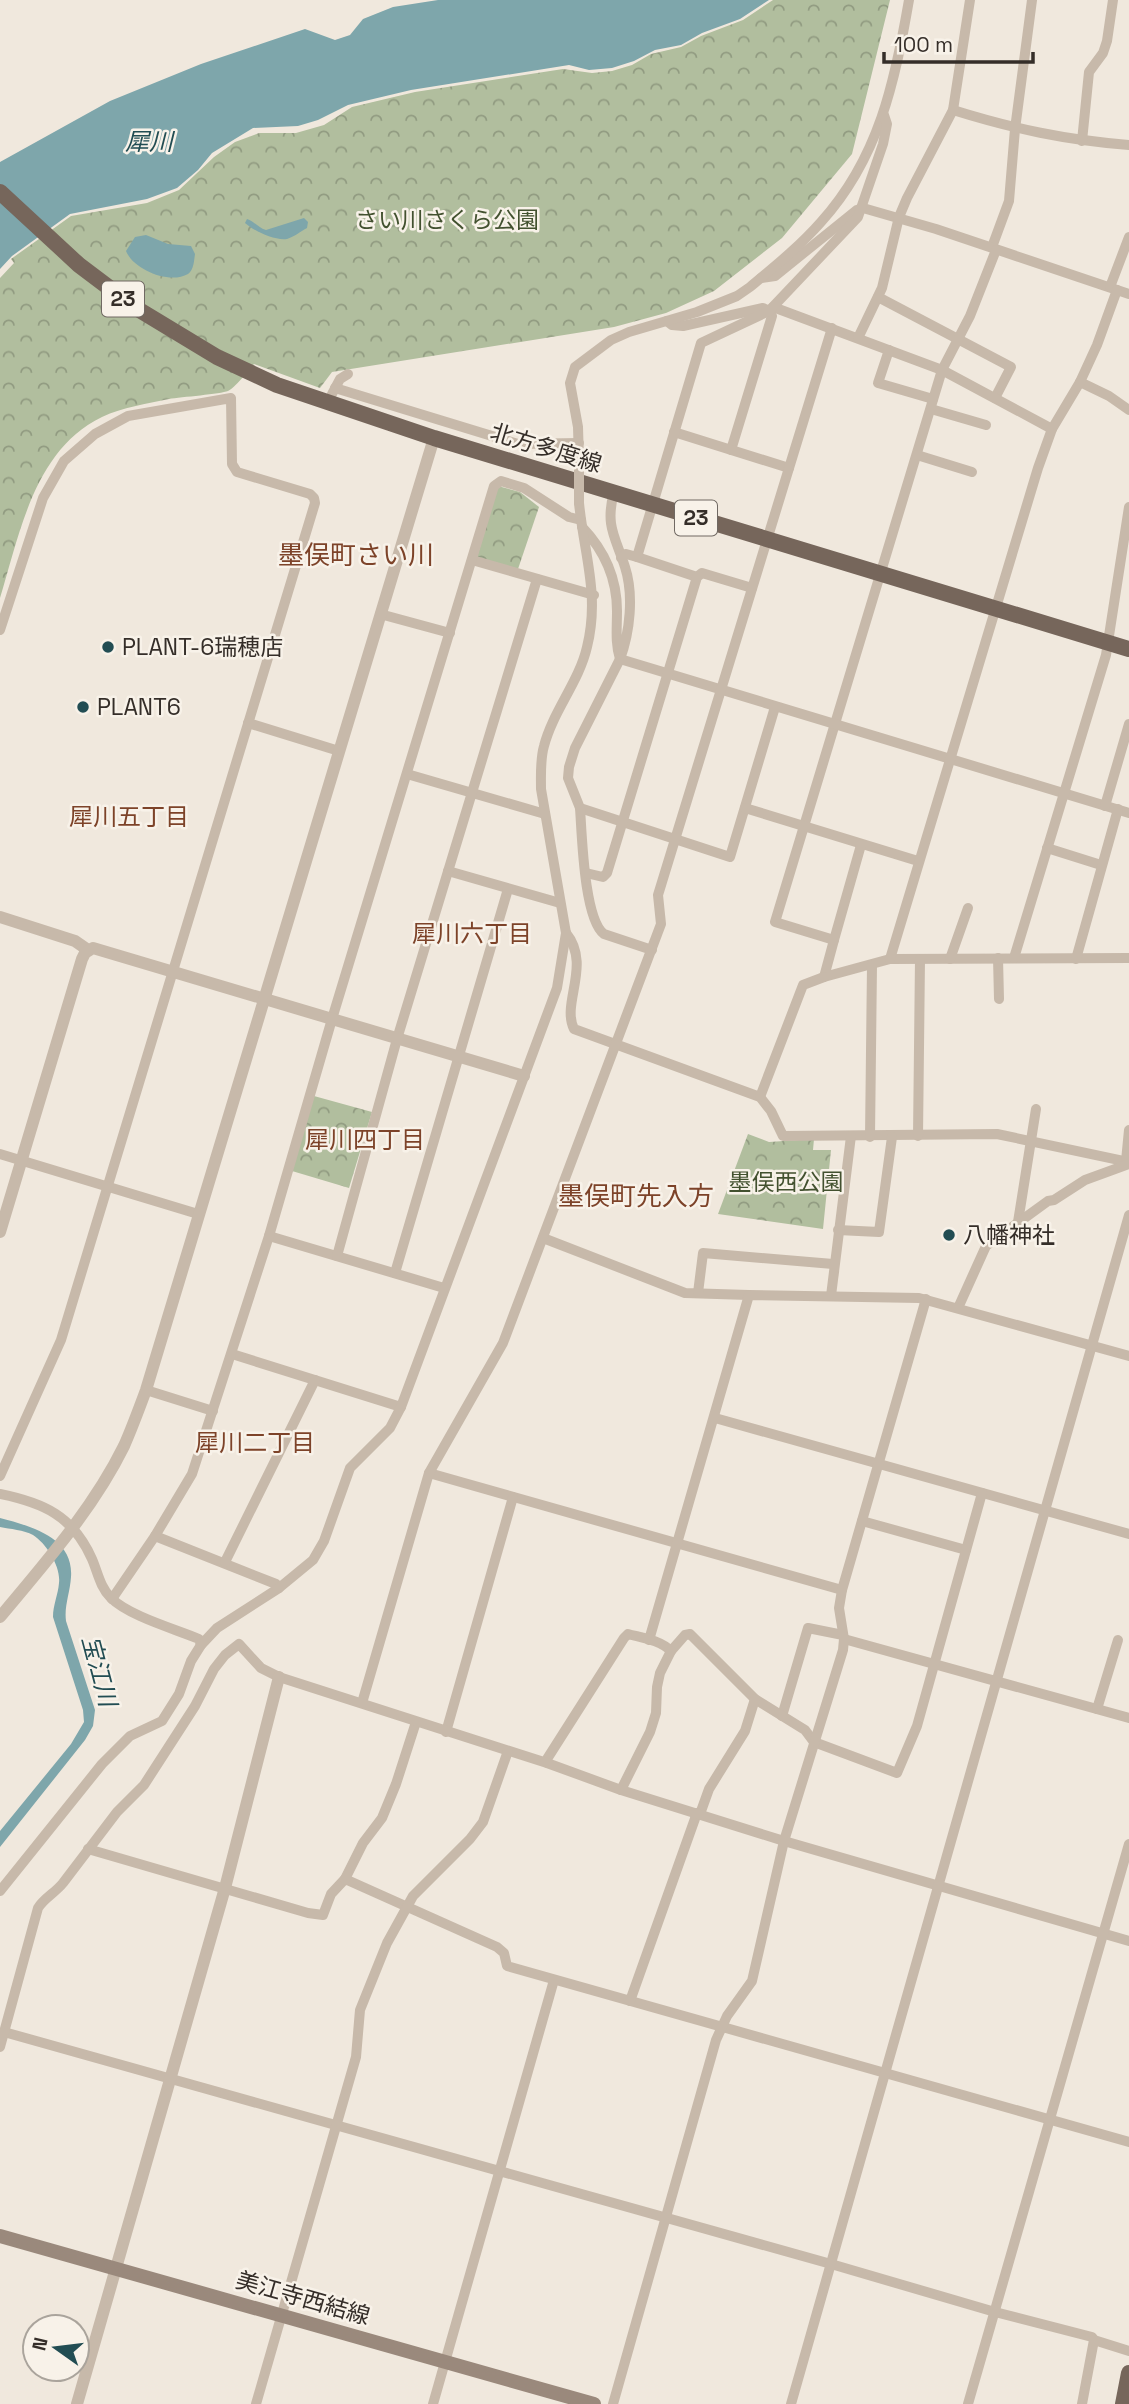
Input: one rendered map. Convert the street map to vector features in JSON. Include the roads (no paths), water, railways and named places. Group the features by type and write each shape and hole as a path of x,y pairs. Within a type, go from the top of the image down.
{"main road":[{"name":"北方多度線","path":"0,192 79,265 136,308 180,337 265,379 332,395 434,438 1129,649"},
{"name":"美江寺西結線","path":"0,2236 594,2404"},
{"path":"1123,2404 1129,2373"}],"street":[{"path":"0,1891 102,1764 130,1736 162,1721 174,1705 191,1661 217,1628 279,1588 313,1560 324,1541 350,1468 390,1428 401,1407 557,988 566,933 545,814 541,765 544,744 587,650 593,621 594,595 579,503 579,443 570,383 575,368 611,340 724,302 750,288 822,221 841,196 869,148 884,115 897,69 909,0"},
{"path":"858,338 882,288 906,198 953,110 970,0"},
{"path":"834,940 775,922 942,370 970,316 1009,201 1015,129 1032,0"},
{"path":"1083,141 1089,72 1103,53 1113,0"},
{"path":"953,110 1015,129 1083,141 1129,145"},
{"path":"637,557 701,343 771,309 852,224 863,208 864,197 885,134 887,124 884,115"},
{"path":"761,278 775,276 857,209 863,208 900,217 1129,295"},
{"path":"890,959 1038,468 1052,429 1080,382 1097,345 1129,237"},
{"path":"878,297 1011,367 995,398"},
{"path":"666,321 672,325 683,326 751,309 771,309 832,328 942,370 1052,429"},
{"path":"731,450 767,336 772,317 771,309"},
{"path":"362,1703 429,1473 503,1343 661,924 658,895 832,328"},
{"path":"889,350 878,383 986,425"},
{"path":"348,374 340,379 332,395 518,444 579,443"},
{"path":"1080,382 1109,396 1129,410"},
{"path":"0,630 43,498 64,461 95,434 128,416 231,398 232,464 237,472 310,494 314,498 315,503 61,1340 0,1476"},
{"path":"674,432 789,468"},
{"path":"0,1617 69,1533 116,1461 146,1390 434,438"},
{"path":"917,455 972,472"},
{"path":"111,1599 155,1536 192,1474 269,1236 494,486 501,481 524,488 581,524 594,540 608,564 614,582 617,608 615,645 620,659"},
{"path":"614,492 610,508 611,533 626,569 629,608 626,640 620,659 575,748 568,778 580,808 588,902 598,929 604,934 652,950"},
{"path":"1014,958 1109,643 1128,514"},
{"path":"621,558 626,554 697,577"},
{"path":"472,559 594,595"},
{"path":"586,873 603,877 607,873 697,577 702,573 752,589"},
{"path":"337,1256 397,1039 537,579"},
{"path":"380,614 450,633"},
{"path":"620,659 1123,811 1101,865 1076,959"},
{"path":"580,808 730,857 775,707"},
{"path":"248,723 339,751"},
{"path":"1105,806 1129,724"},
{"path":"407,774 545,814"},
{"path":"745,808 918,861"},
{"path":"824,977 861,845"},
{"path":"1047,848 1101,865"},
{"path":"448,871 560,903"},
{"path":"395,1273 508,889"},
{"path":"950,959 968,908"},
{"path":"0,917 75,941 88,950"},
{"path":"566,933 573,941 577,955 571,1024 574,1029 760,1097 771,1111 783,1136 997,1134 1128,1162"},
{"path":"0,1232 82,959 88,950 93,948 524,1076"},
{"path":"998,958 999,999"},
{"path":"760,1097 803,985 824,977 890,959 1129,959"},
{"path":"918,1136 920,959"},
{"path":"870,1137 872,965"},
{"path":"1018,1222 1037,1109"},
{"path":"1128,1162 1129,1130"},
{"path":"831,1296 851,1136"},
{"path":"838,1230 879,1233 892,1136"},
{"path":"0,1154 198,1214"},
{"path":"958,1308 986,1246 1048,1201 1085,1180 1128,1162"},
{"path":"791,2404 1129,1215"},
{"path":"269,1236 444,1288"},
{"path":"543,1238 685,1293 926,1299 1129,1356"},
{"path":"698,1293 703,1252 834,1264"},
{"path":"649,1640 749,1295"},
{"path":"613,2404 720,2027 752,1981 784,1841 844,1637 839,1608 842,1590 926,1299"},
{"path":"232,1354 401,1407"},
{"path":"225,1562 315,1380"},
{"path":"146,1390 213,1411"},
{"path":"715,1418 1129,1534"},
{"path":"429,1473 842,1590"},
{"path":"621,1790 653,1723 660,1673 671,1651 685,1635 690,1634 755,1699 804,1730 814,1742 897,1773 917,1726 982,1493"},
{"path":"0,1494 30,1500 51,1511 93,1560 99,1581 111,1599 143,1617 199,1639 201,1645"},
{"path":"446,1732 513,1497"},
{"path":"862,1521 966,1550"},
{"path":"155,1536 225,1562 276,1584 279,1588"},
{"path":"782,1716 807,1628 1129,1718"},
{"path":"547,1763 573,1716 628,1634 666,1646 671,1651"},
{"path":"1097,1709 1118,1640"},
{"path":"0,2047 38,1908 43,1900 63,1883 117,1812 144,1785 195,1706 214,1669 225,1655 239,1644 261,1668 279,1676 416,1722 784,1841 1129,1941"},
{"path":"77,2404 225,1888 279,1676"},
{"path":"631,2001 698,1814 709,1789 745,1731 755,1699"},
{"path":"88,1849 308,1913 323,1915 331,1894 345,1879 363,1843 382,1818 397,1784 416,1722"},
{"path":"257,2404 356,2057 360,2010 387,1943 413,1896 470,1839 483,1822 508,1752"},
{"path":"968,2404 1129,1844"},
{"path":"345,1879 497,1947 503,1953 507,1966 1129,2142"},
{"path":"433,2404 554,1980"},
{"path":"4,2032 995,2312 1092,2337 1129,2351"},
{"path":"1083,2404 1094,2340"}],"water":[{"name":"犀川","path":"438,0 769,0 740,19 702,33 681,45 655,50 612,68 589,70 569,65 411,90 348,105 318,120 298,126 253,128 212,153 198,170 177,188 147,199 70,214 12,256 0,269 0,162 110,101 201,64 305,29 335,40 350,35 363,19 393,7"},
{"path":"304,218 308,222 307,228 287,239 265,235 245,223 247,219 266,230"},
{"path":"146,235 168,244 191,246 195,254 190,272 171,278 152,273 136,264 126,251 135,237"},
{"name":"宝江川","path":"0,1518 48,1536 65,1552 70,1563 71,1577 66,1621 95,1710 93,1726 85,1740 0,1847 0,1831 71,1744 84,1722 83,1710 53,1617 59,1583 55,1563 38,1539 25,1532 0,1527"}],"place":[{"name":"PLANT-6瑞穂店","path":"108,647"},
{"name":"PLANT6","path":"83,707"},
{"name":"八幡神社","path":"949,1235"}],"district":[{"name":"墨俣町さい川","path":"356,555"},
{"name":"犀川五丁目","path":"129,817"},
{"name":"犀川六丁目","path":"472,934"},
{"name":"犀川四丁目","path":"365,1140"},
{"name":"墨俣町先入方","path":"636,1196"},
{"name":"犀川二丁目","path":"255,1443"}],"park label":[{"name":"さい川さくら公園","path":"447,220"},
{"name":"墨俣西公園","path":"786,1182"}]}
